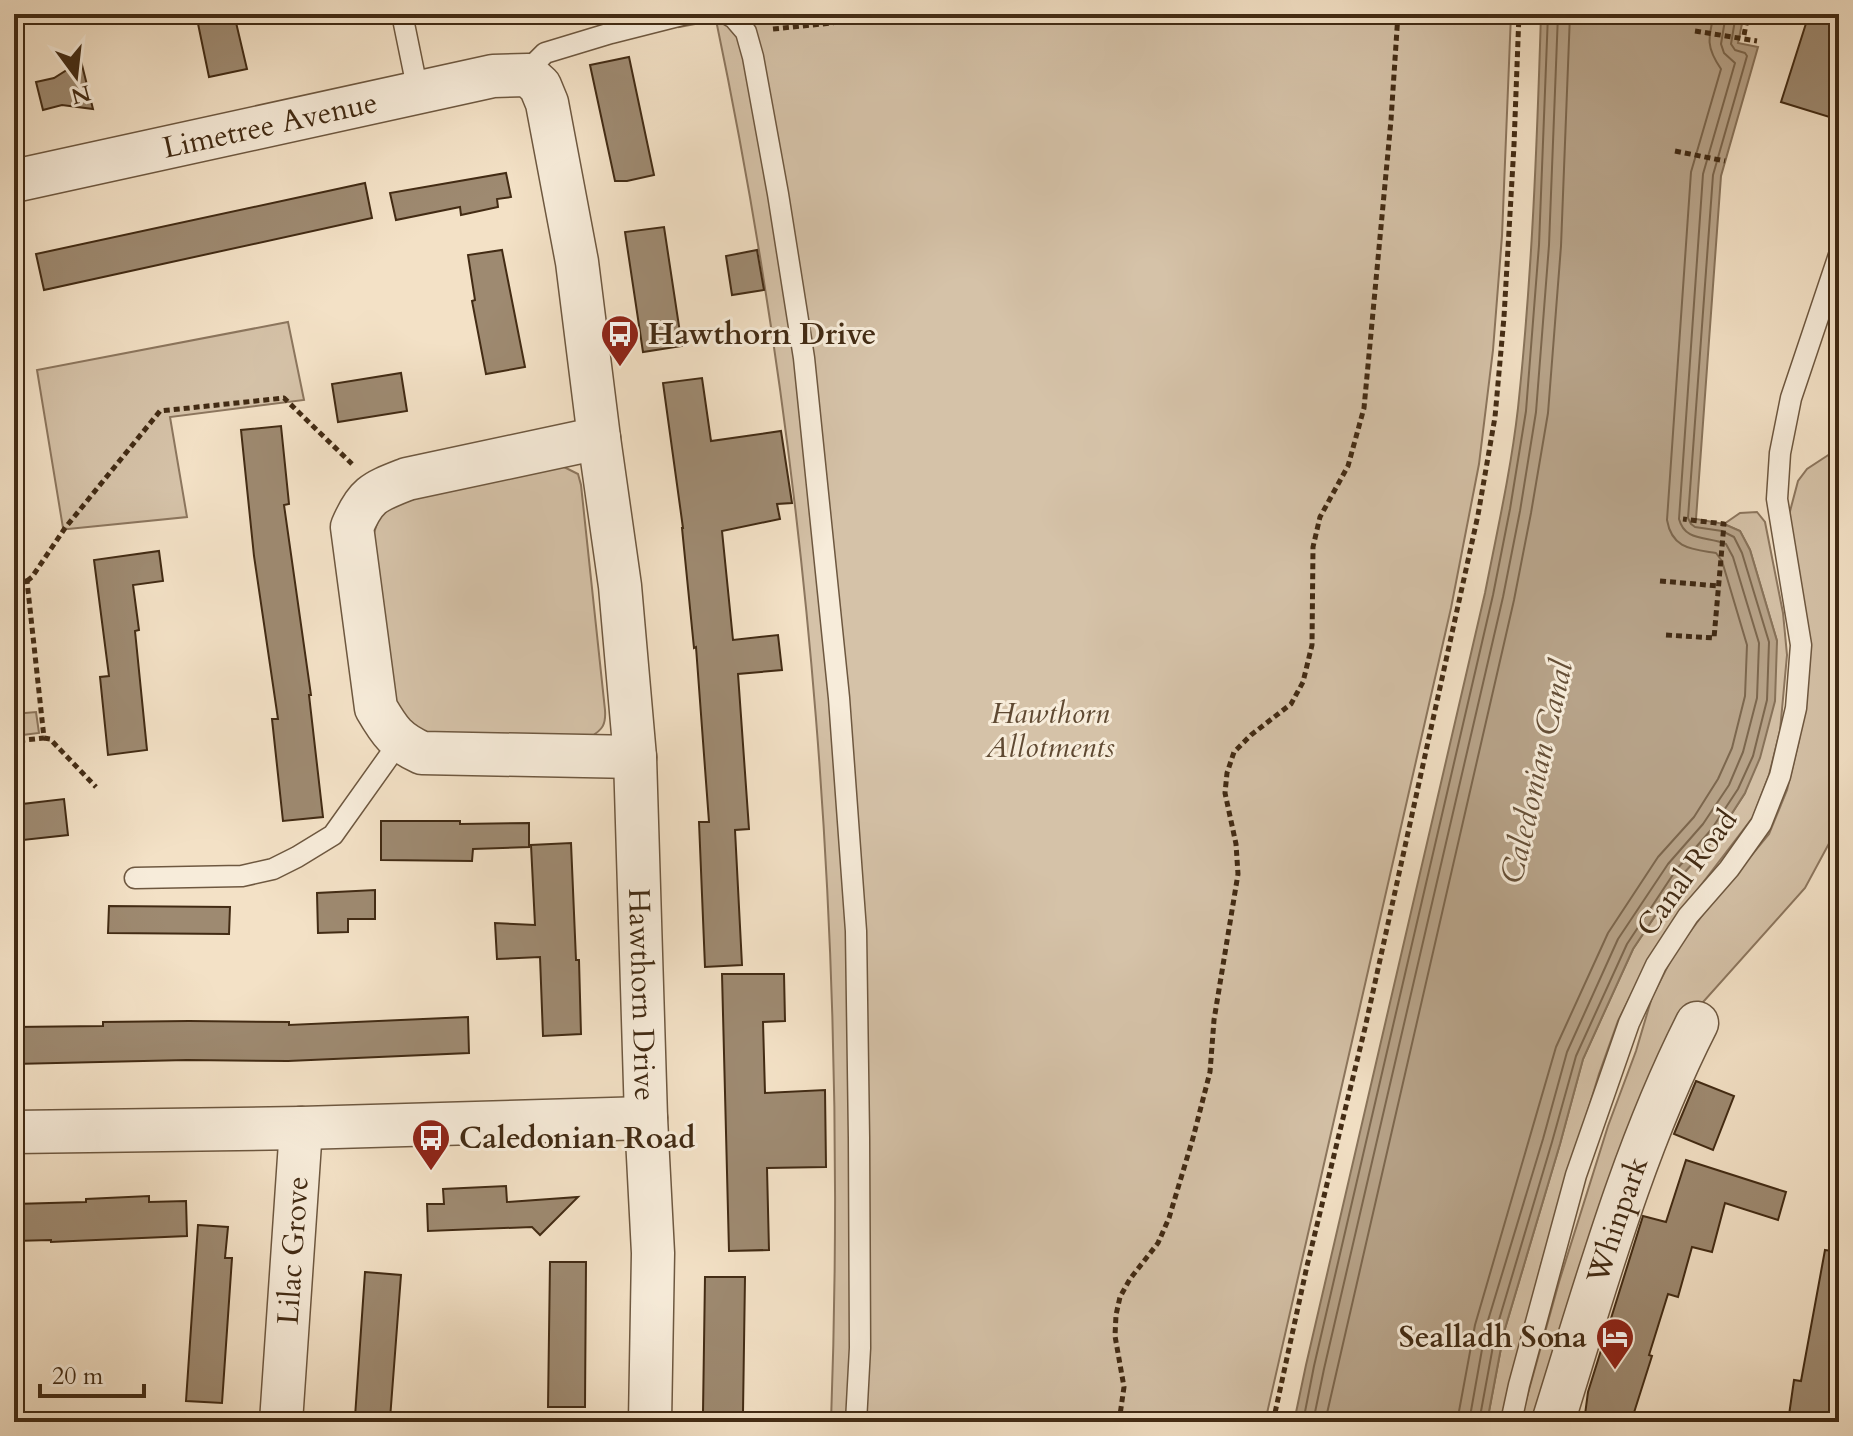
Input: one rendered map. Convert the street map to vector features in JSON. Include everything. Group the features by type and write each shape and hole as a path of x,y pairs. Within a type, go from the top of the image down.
{"street":[{"name":"Limetree Avenue","path":"14,181 493,76 528,75"},
{"name":"Hawthorn Drive","path":"528,75 540,86 547,103 577,262 620,586 635,757 653,1253 650,1422"},
{"path":"599,438 407,479 379,490 361,506 352,527 376,708 400,741 422,753 635,757"},
{"name":"Whinpark","path":"1553,1422 1625,1196 1672,1071 1697,1023"},
{"path":"14,1132 646,1118"},
{"name":"Lilac Grove","path":"281,1422 301,1128"}],"lane":[{"path":"402,14 418,92"},
{"path":"528,75 545,53 686,14"},
{"path":"727,14 746,32 778,194 804,358 839,698 856,931 860,1348 856,1422"},
{"name":"Canal Road","path":"1511,1422 1576,1175 1629,1023 1656,965 1688,916 1729,869 1761,824 1780,776 1796,708 1801,645 1777,499 1780,453 1791,398 1839,255"},
{"path":"135,878 242,876 273,869 297,857 333,835 400,741"}],"path":[{"path":"746,32 832,23 871,14"},
{"path":"1119,1422 1124,1387 1115,1336 1120,1297 1158,1243 1169,1218 1210,1072 1214,1020 1238,874 1236,844 1225,793 1227,773 1234,752 1291,704 1303,682 1312,645 1313,547 1320,517 1348,466 1364,408 1398,14"},
{"path":"1273,1422 1307,1266 1369,1013 1478,515 1495,417 1504,317 1519,14"},
{"path":"1744,35 1748,14"},
{"path":"1695,31 1757,41"},
{"path":"1675,151 1725,161"},
{"path":"14,582 27,581 32,577 65,528 160,411 284,398 379,490"},
{"path":"1666,635 1714,638 1724,524 1683,519"},
{"path":"27,581 44,738"},
{"path":"1660,581 1719,586"},
{"path":"14,741 50,739 96,787"}],"green space":[{"name":"Hawthorn Allotments","path":"676,14 1511,14 1502,236 1493,350 1479,464 1451,608 1265,1422 831,1422 835,1246 834,1070 816,717 799,542 777,367 749,193 716,20 679,27"},
{"path":"288,322 304,400 170,417 187,517 63,528 37,370"},
{"path":"1839,448 1839,825 1805,888 1695,1011 1540,1422 1520,1422 1559,1282 1652,997 1675,952 1769,834 1787,790 1799,740 1810,661 1789,515 1798,481 1807,469"},
{"path":"562,466 578,474 581,485 605,710 603,726 590,737 417,735 394,706 374,533 380,514 399,499"},
{"path":"1757,512 1765,522 1783,613 1787,655 1780,731 1769,775 1753,817 1666,931 1618,1021 1541,1265 1504,1422 1487,1422 1504,1332 1583,1059 1633,949 1683,874 1718,835 1745,793 1777,641 1750,550 1740,531 1724,524 1740,513"},
{"path":"36,712 39,733 14,736 14,714"}],"water":[{"name":"Caledonian Canal","path":"1541,14 1744,14 1738,43 1758,47 1721,176 1696,519 1724,524 1740,531 1750,550 1777,641 1775,701 1760,758 1745,793 1718,835 1683,874 1633,949 1583,1059 1504,1332 1487,1422 1294,1422 1485,593 1508,478 1527,310"}],"building":[{"path":"196,14 234,14 247,69 209,77"},
{"path":"1809,14 1839,14 1839,120 1781,102"},
{"path":"629,57 654,175 615,181 590,65"},
{"path":"81,61 93,109 62,105 43,110 36,82 54,78"},
{"path":"506,173 511,197 497,199 498,207 461,215 460,207 396,220 390,193"},
{"path":"365,183 372,218 44,290 36,254"},
{"path":"664,227 682,346 643,352 625,232"},
{"path":"502,250 525,367 486,374 472,301 475,300 468,255"},
{"path":"757,250 764,290 732,295 726,256"},
{"path":"401,373 407,411 338,422 332,384"},
{"path":"702,378 711,441 781,431 792,503 777,504 780,519 722,531 733,640 778,635 782,670 738,674 749,829 735,830 742,965 705,967 699,822 709,822 696,647 663,383"},
{"path":"281,426 289,504 284,505 311,695 323,817 283,821 272,719 278,719 254,556 241,430"},
{"path":"159,551 163,581 133,585 147,750 108,755 100,677 109,676 94,560"},
{"path":"64,799 68,835 14,841 14,805"},
{"path":"381,821 529,823 529,847 473,849 472,861 381,860"},
{"path":"571,843 581,1034 543,1036 540,957 497,959 495,923 535,925 531,845"},
{"path":"375,890 375,919 348,919 348,932 318,933 317,893"},
{"path":"109,906 230,907 229,934 108,933"},
{"path":"722,974 784,974 785,1021 763,1022 765,1093 825,1090 826,1167 767,1168 769,1250 729,1251"},
{"path":"468,1017 469,1053 288,1061 14,1064 14,1027 189,1021 289,1022 289,1025"},
{"path":"1696,1081 1734,1096 1713,1150 1674,1134"},
{"path":"1686,1160 1786,1192 1778,1220 1725,1203 1712,1252 1692,1247 1678,1297 1668,1294 1631,1422 1584,1422 1588,1392 1643,1216 1666,1222"},
{"path":"506,1186 507,1202 578,1197 540,1235 532,1227 428,1231 427,1204 444,1204 443,1189"},
{"path":"149,1196 149,1202 186,1201 187,1236 14,1241 14,1204"},
{"path":"198,1225 228,1227 225,1258 232,1258 222,1403 186,1401"},
{"path":"1825,1250 1839,1252 1839,1354 1829,1422 1788,1422 1794,1380 1801,1381"},
{"path":"550,1262 586,1262 585,1407 548,1407"},
{"path":"365,1272 401,1275 390,1419 355,1417"},
{"path":"705,1277 745,1277 743,1412 703,1412"}],"place":[{"name":"Hawthorn Drive","path":"620,368"},
{"name":"Caledonian Road","path":"431,1172"},
{"name":"Sealladh Sona","path":"1615,1371"}]}
